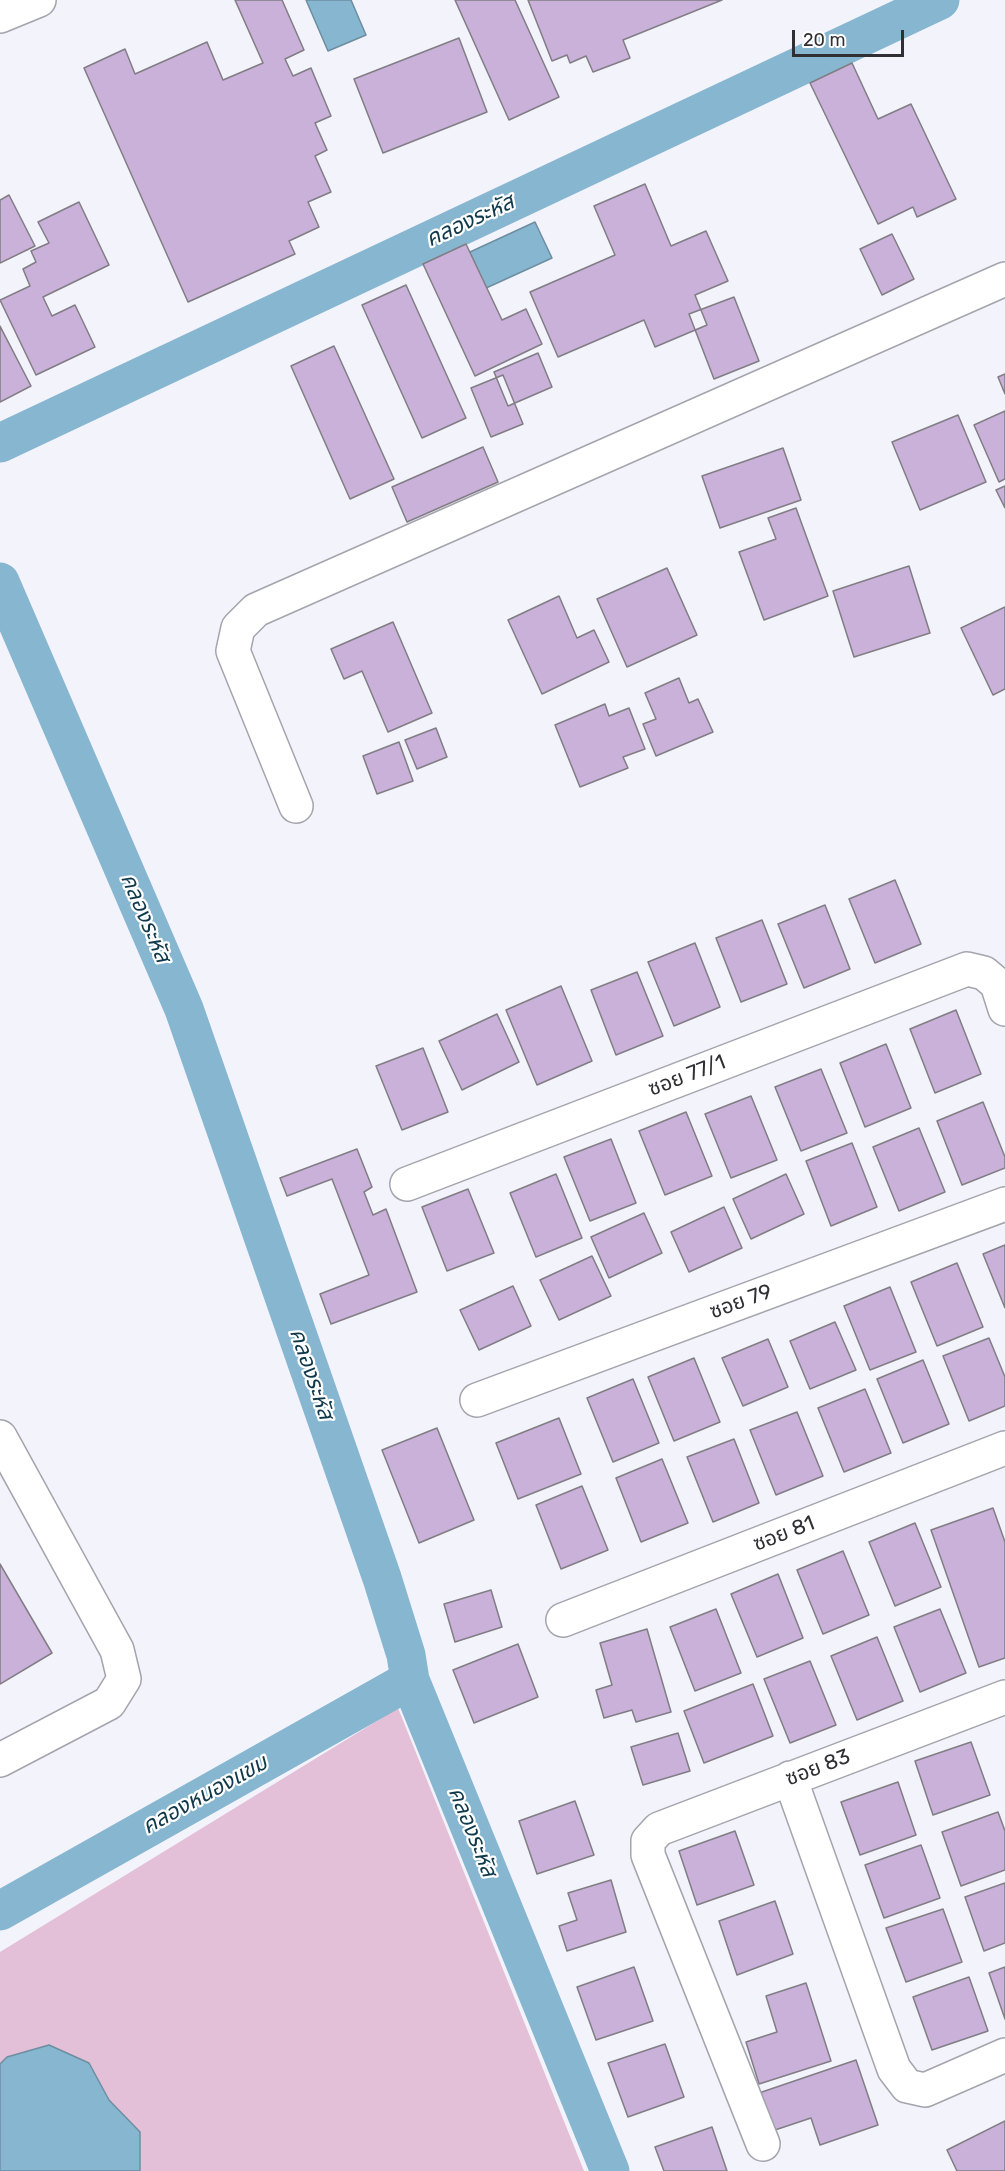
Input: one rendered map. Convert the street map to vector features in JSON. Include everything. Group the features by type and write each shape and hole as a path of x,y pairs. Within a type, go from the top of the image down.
{"street":[{"path":"0,16 39,0"},
{"path":"296,806 233,651 238,628 256,610 1005,279"},
{"name":"ซอย 77/1","path":"407,1184 967,969 984,973 997,984 1005,1010"},
{"name":"ซอย 79","path":"477,1400 1005,1204"},
{"path":"0,1437 117,1650 123,1679 109,1703 0,1760"},
{"name":"ซอย 81","path":"563,1620 1005,1448"},
{"name":"ซอย 83","path":"763,2144 648,1855 648,1841 659,1829 1005,1697"},
{"path":"790,1778 894,2069 907,2086 924,2090 1005,2055"}],"shaded area":[{"path":"398,1708 584,2171 0,2171 0,1952"}],"water":[{"path":"306,0 351,0 366,35 328,51"},
{"path":"535,222 552,258 473,294 457,258"},
{"path":"49,2045 89,2063 109,2100 140,2132 140,2171 0,2171 0,2064 7,2057"}],"building":[{"path":"235,0 282,0 304,50 285,59 293,76 311,68 331,116 315,123 327,150 315,156 331,192 308,202 319,227 289,241 295,254 188,302 84,68 125,49 135,74 207,42 223,80 263,63"},
{"path":"455,0 515,0 559,97 509,120"},
{"path":"528,0 722,0 623,40 630,58 593,72 586,56 570,63 567,55 552,61"},
{"path":"459,38 487,112 383,153 354,79"},
{"path":"852,63 878,119 911,104 956,199 917,217 913,207 878,224 810,83"},
{"path":"645,184 671,246 706,231 728,281 695,295 707,325 655,347 644,320 558,357 530,292 615,255 594,206"},
{"path":"9,195 35,246 0,263 0,200"},
{"path":"79,202 109,265 43,297 52,316 75,305 95,347 36,375 0,300 30,286 23,269 36,262 31,251 49,243 38,222"},
{"path":"892,234 914,279 882,295 860,249"},
{"path":"466,244 502,320 526,309 542,344 475,376 423,264"},
{"path":"406,285 466,418 422,438 362,305"},
{"path":"734,297 759,361 714,379 689,314"},
{"path":"0,326 31,386 0,402"},
{"path":"334,346 394,479 350,499 291,366"},
{"path":"538,353 552,387 508,406 494,372"},
{"path":"1005,374 1005,394 998,377"},
{"path":"503,375 523,424 491,437 471,388"},
{"path":"1005,411 1005,479 999,482 974,425"},
{"path":"958,415 986,482 920,510 892,442"},
{"path":"483,447 498,482 407,522 392,487"},
{"path":"783,448 801,500 720,528 702,476"},
{"path":"1005,486 1005,508 996,490"},
{"path":"796,508 828,596 764,620 739,552 776,539 768,518"},
{"path":"909,566 930,633 854,657 833,591"},
{"path":"667,568 697,635 627,667 597,599"},
{"path":"559,596 577,638 594,630 609,662 542,694 508,620"},
{"path":"1005,607 1005,689 993,695 961,628"},
{"path":"393,622 432,713 388,732 362,671 344,679 331,649"},
{"path":"679,678 689,703 698,699 713,732 656,756 643,724 656,719 645,693"},
{"path":"605,704 609,716 629,708 645,749 623,757 628,768 580,787 555,725"},
{"path":"436,728 447,757 417,769 405,740"},
{"path":"399,742 413,781 377,794 363,756"},
{"path":"895,880 921,944 875,963 849,899"},
{"path":"825,905 850,969 804,988 778,924"},
{"path":"762,920 787,984 741,1002 716,938"},
{"path":"695,943 720,1007 674,1026 648,962"},
{"path":"637,972 663,1036 616,1055 591,990"},
{"path":"561,986 592,1061 537,1085 506,1010"},
{"path":"956,1010 981,1074 935,1093 910,1029"},
{"path":"497,1014 519,1062 462,1090 439,1041"},
{"path":"886,1044 911,1108 865,1127 840,1063"},
{"path":"423,1048 448,1112 402,1130 376,1066"},
{"path":"821,1069 847,1133 801,1151 775,1087"},
{"path":"751,1096 777,1160 731,1178 705,1114"},
{"path":"983,1102 1005,1157 1005,1168 962,1185 937,1121"},
{"path":"686,1112 712,1176 665,1195 639,1131"},
{"path":"919,1128 945,1192 899,1211 873,1147"},
{"path":"611,1139 636,1203 590,1221 564,1157"},
{"path":"852,1143 877,1207 831,1226 806,1161"},
{"path":"357,1149 372,1187 364,1192 373,1215 386,1209 417,1292 331,1324 320,1294 369,1275 332,1179 287,1196 280,1178"},
{"path":"556,1174 582,1238 536,1257 510,1193"},
{"path":"786,1174 804,1214 751,1239 733,1199"},
{"path":"468,1189 494,1253 447,1271 422,1207"},
{"path":"724,1207 742,1248 689,1272 671,1232"},
{"path":"644,1213 662,1253 609,1278 591,1237"},
{"path":"1005,1245 1005,1308 983,1254"},
{"path":"592,1256 611,1296 559,1320 540,1280"},
{"path":"957,1263 983,1327 937,1346 911,1282"},
{"path":"513,1286 531,1326 479,1350 460,1310"},
{"path":"890,1287 916,1352 870,1370 844,1306"},
{"path":"835,1322 856,1370 810,1389 790,1341"},
{"path":"989,1338 1005,1377 1005,1406 969,1421 943,1356"},
{"path":"768,1339 788,1387 743,1406 722,1358"},
{"path":"694,1358 720,1422 674,1441 648,1377"},
{"path":"923,1360 949,1424 903,1443 877,1379"},
{"path":"633,1379 659,1443 613,1462 587,1398"},
{"path":"865,1389 891,1453 844,1472 818,1408"},
{"path":"797,1412 823,1476 776,1495 750,1430"},
{"path":"559,1418 581,1474 518,1499 496,1443"},
{"path":"437,1428 474,1520 419,1543 382,1450"},
{"path":"734,1439 759,1503 713,1522 687,1457"},
{"path":"662,1459 688,1523 641,1542 616,1478"},
{"path":"582,1486 608,1550 561,1569 536,1505"},
{"path":"993,1508 1005,1542 1005,1658 979,1667 931,1530"},
{"path":"915,1523 941,1587 895,1606 869,1542"},
{"path":"843,1551 869,1615 823,1634 797,1570"},
{"path":"0,1564 52,1653 0,1684"},
{"path":"778,1574 803,1638 757,1657 731,1594"},
{"path":"491,1590 502,1627 455,1642 444,1604"},
{"path":"716,1609 741,1673 695,1691 670,1627"},
{"path":"940,1609 966,1673 920,1692 894,1627"},
{"path":"647,1629 671,1712 636,1722 632,1710 604,1718 596,1690 612,1685 600,1643"},
{"path":"877,1637 903,1701 857,1720 831,1656"},
{"path":"518,1644 538,1697 474,1723 453,1670"},
{"path":"810,1661 836,1725 790,1743 764,1679"},
{"path":"753,1684 773,1736 704,1763 684,1711"},
{"path":"678,1733 690,1771 643,1785 631,1747"},
{"path":"971,1742 990,1795 933,1815 915,1761"},
{"path":"898,1782 916,1835 860,1855 841,1802"},
{"path":"575,1801 594,1855 537,1874 519,1821"},
{"path":"998,1812 1005,1831 1005,1870 961,1886 942,1832"},
{"path":"735,1831 754,1885 697,1905 679,1851"},
{"path":"921,1845 940,1898 884,1918 865,1865"},
{"path":"611,1880 626,1932 567,1951 559,1926 577,1920 568,1893"},
{"path":"1005,1883 1005,1943 984,1951 965,1897"},
{"path":"775,1901 793,1954 737,1975 719,1921"},
{"path":"943,1909 962,1962 906,1982 886,1928"},
{"path":"634,1967 653,2021 596,2040 577,1987"},
{"path":"1005,1967 1005,2019 989,1973"},
{"path":"969,1977 988,2031 932,2050 913,1997"},
{"path":"806,1983 831,2061 759,2084 746,2042 777,2032 766,1996"},
{"path":"665,2044 684,2097 628,2117 608,2063"},
{"path":"856,2060 878,2125 820,2145 811,2118 772,2131 759,2093"},
{"path":"1005,2121 1005,2171 957,2171 947,2150"},
{"path":"712,2127 727,2171 664,2171 655,2147"}],"waterway":[{"name":"คลองระหัส","path":"0,443 940,0"},
{"name":"คลองระหัส","path":"0,582 184,1009 382,1578 406,1655 410,1680 610,2171"},
{"name":"คลองหนองแขม","path":"0,1911 410,1680"}]}
